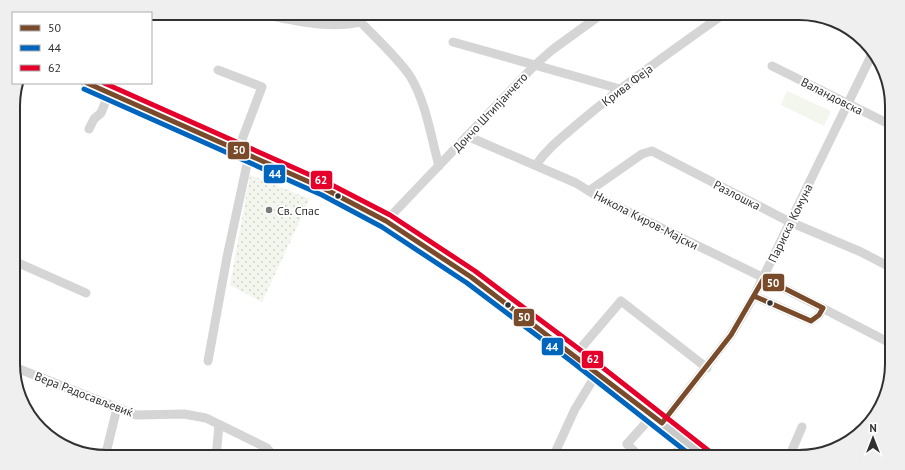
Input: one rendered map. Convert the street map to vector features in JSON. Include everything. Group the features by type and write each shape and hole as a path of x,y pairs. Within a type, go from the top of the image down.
{"main road":[{"path":"89,84 341,196 386,221 471,278 575,355 697,450"}],"street":[{"path":"294,20 346,26 360,22 402,66 414,83 421,99 439,166"},
{"name":"Дончо Штипјанчето","path":"386,221 534,66 552,50 593,20"},
{"name":"Крива Феја","path":"536,165 545,151 620,89 715,20"},
{"path":"453,42 620,89"},
{"name":"Париска Комуна","path":"662,423 732,335 764,278 870,57"},
{"name":"Валандовска","path":"772,66 885,122"},
{"path":"208,361 244,152 262,87 218,70"},
{"path":"89,129 94,119 101,113 109,93"},
{"name":"Никола Киров-Мајски","path":"468,136 576,183 588,191 764,278 885,340"},
{"name":"Разлошка","path":"588,191 642,154 652,151 790,222 861,252 885,264"},
{"path":"20,264 86,293"},
{"path":"754,296 811,321 819,315 823,308"},
{"path":"575,355 621,301 707,368"},
{"name":"Вера Радосављевиќ","path":"21,371 136,415 184,414 206,418 269,450"},
{"path":"556,450 575,409 597,373"},
{"path":"107,450 117,408"},
{"path":"633,450 627,444 652,416"},
{"path":"217,450 220,425"},
{"path":"792,450 802,427"},
{"path":"678,450 687,442"}],"shaded area":[{"path":"787,91 831,111 824,126 781,105"},
{"path":"250,175 310,199 262,302 230,285"}],"transit line":[{"name":"50","path":"89,84 325,189 386,221 471,277 662,423 731,335 764,278 823,308 819,315 811,321 754,296"},
{"name":"62","path":"106,84 328,183 390,215 475,271 579,349 708,450"},
{"name":"44","path":"84,89 322,195 382,227 467,283 571,361 684,450"}],"place":[{"name":"Св. Спас","path":"269,210"}]}
